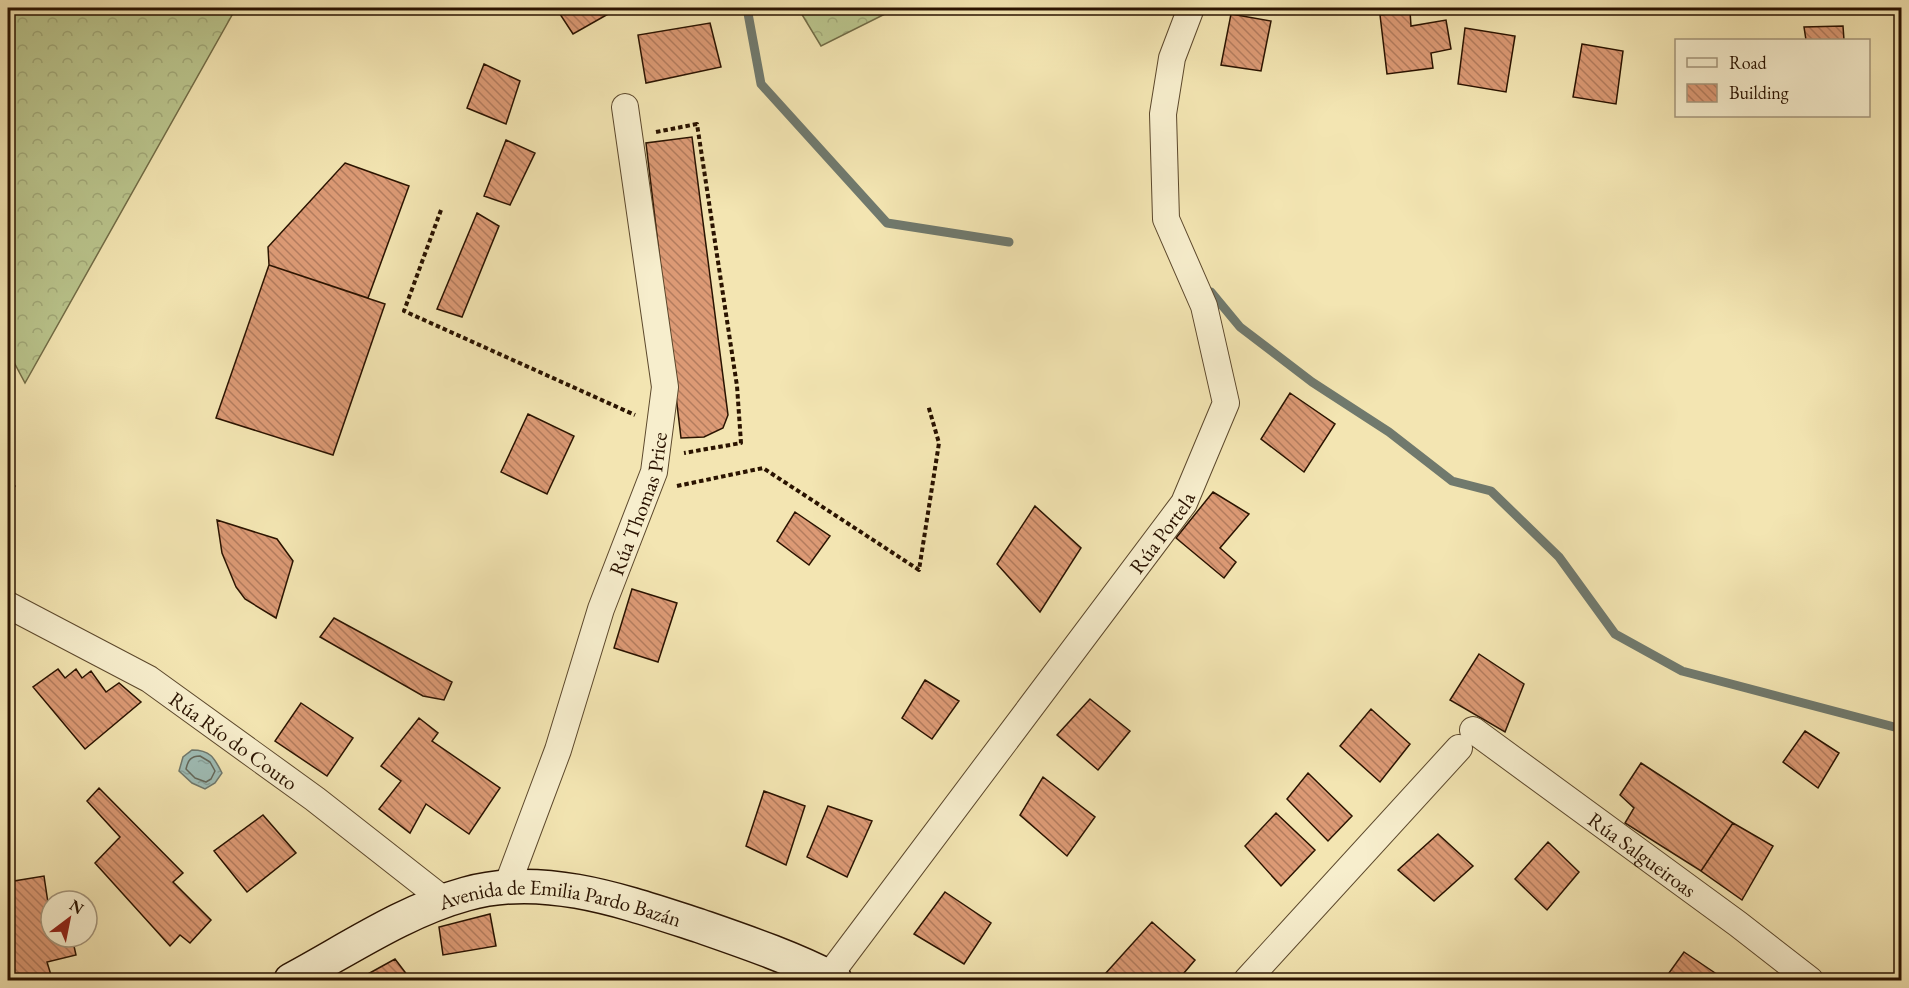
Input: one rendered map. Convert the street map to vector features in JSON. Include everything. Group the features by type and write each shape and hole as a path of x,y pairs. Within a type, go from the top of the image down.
{"street":[{"name":"Rúa Portela","path":"832,979 1184,503 1226,403 1204,306 1166,219 1163,114 1172,58 1191,8"},
{"name":"Rúa Thomas Price","path":"507,886 558,750 601,609 654,472 665,387 625,106"},
{"name":"Rúa Río do Couto","path":"8,604 149,679 315,799 445,901"},
{"name":"Rúa Salgueiroas","path":"1247,981 1466,739 1729,917 1810,981"},
{"name":"Avenida de Emilia Pardo Bazán","path":"291,981 418,911 467,894 507,886 574,890 628,902 752,944 832,979"}],"path":[{"path":"629,138 697,124 737,386 741,443 656,458"},
{"path":"441,210 404,311 660,426"},
{"path":"647,492 763,468 918,570 939,443 928,405"}],"green space":[{"path":"8,8 236,8 25,383 8,351"},
{"path":"798,8 897,8 821,46"}],"water":[{"path":"192,750 203,751 211,756 222,773 215,783 205,789 192,783 179,771 183,757"}],"building":[{"path":"556,8 616,8 617,9 573,34"},
{"path":"1410,11 1411,26 1446,20 1451,49 1431,53 1433,68 1387,74 1380,15"},
{"path":"1231,14 1271,21 1261,71 1221,65"},
{"path":"710,23 721,67 646,83 638,35"},
{"path":"1843,26 1844,39 1806,39 1804,27"},
{"path":"1465,28 1515,36 1506,92 1458,84"},
{"path":"1582,44 1623,51 1616,104 1573,97"},
{"path":"484,64 520,81 506,124 467,108"},
{"path":"692,137 728,415 723,428 704,437 681,438 646,143"},
{"path":"506,140 535,153 510,205 484,196"},
{"path":"345,163 409,186 368,298 269,265 268,247"},
{"path":"477,213 499,226 462,317 437,309"},
{"path":"269,265 385,304 333,455 216,418"},
{"path":"1290,393 1335,424 1304,472 1261,439"},
{"path":"528,414 574,436 547,494 501,472"},
{"path":"8,482 15,486 8,499"},
{"path":"1213,492 1249,514 1220,548 1236,562 1224,578 1176,538"},
{"path":"1035,506 1081,548 1040,612 997,564"},
{"path":"795,512 830,536 809,565 777,541"},
{"path":"217,520 277,539 293,561 276,618 245,599 236,587 222,553"},
{"path":"632,589 677,603 658,662 614,648"},
{"path":"334,618 452,682 444,700 423,696 320,637"},
{"path":"1479,654 1524,684 1505,732 1450,700"},
{"path":"58,669 65,678 76,669 82,678 91,671 106,692 119,683 141,702 85,749 33,687"},
{"path":"925,680 959,701 932,739 902,718"},
{"path":"1090,699 1130,731 1098,770 1057,735"},
{"path":"301,703 353,738 327,776 275,741"},
{"path":"1371,709 1410,744 1380,782 1340,746"},
{"path":"419,718 438,733 432,741 500,788 469,834 426,804 410,833 379,809 401,781 381,766"},
{"path":"1805,731 1839,753 1818,788 1783,762"},
{"path":"1641,763 1733,823 1701,871 1625,823 1634,808 1620,795"},
{"path":"1308,773 1352,816 1328,841 1287,799"},
{"path":"1043,777 1095,817 1067,856 1020,815"},
{"path":"99,788 183,873 173,882 211,920 190,943 180,935 170,946 95,863 120,837 87,801"},
{"path":"764,791 805,806 786,865 746,846"},
{"path":"828,806 872,821 847,877 807,857"},
{"path":"1276,813 1315,850 1281,886 1245,846"},
{"path":"263,815 296,853 247,892 214,851"},
{"path":"1733,823 1773,846 1742,900 1701,871"},
{"path":"1438,834 1473,866 1434,901 1398,870"},
{"path":"1548,842 1579,872 1547,910 1515,879"},
{"path":"44,876 46,889 39,889 39,949 75,949 76,955 47,962 51,975 8,980 8,940 10,939 8,882"},
{"path":"945,892 991,923 964,964 914,934"},
{"path":"490,914 496,946 443,955 439,927"},
{"path":"1152,922 1195,960 1178,980 1111,980 1105,974"},
{"path":"1684,952 1724,979 1664,980"},
{"path":"395,959 411,980 357,980"}],"waterway":[{"path":"747,8 761,84 887,223 1009,242"},
{"path":"1211,292 1240,327 1312,382 1389,432 1452,481 1491,491 1559,557 1615,634 1682,671 1902,729"}]}
